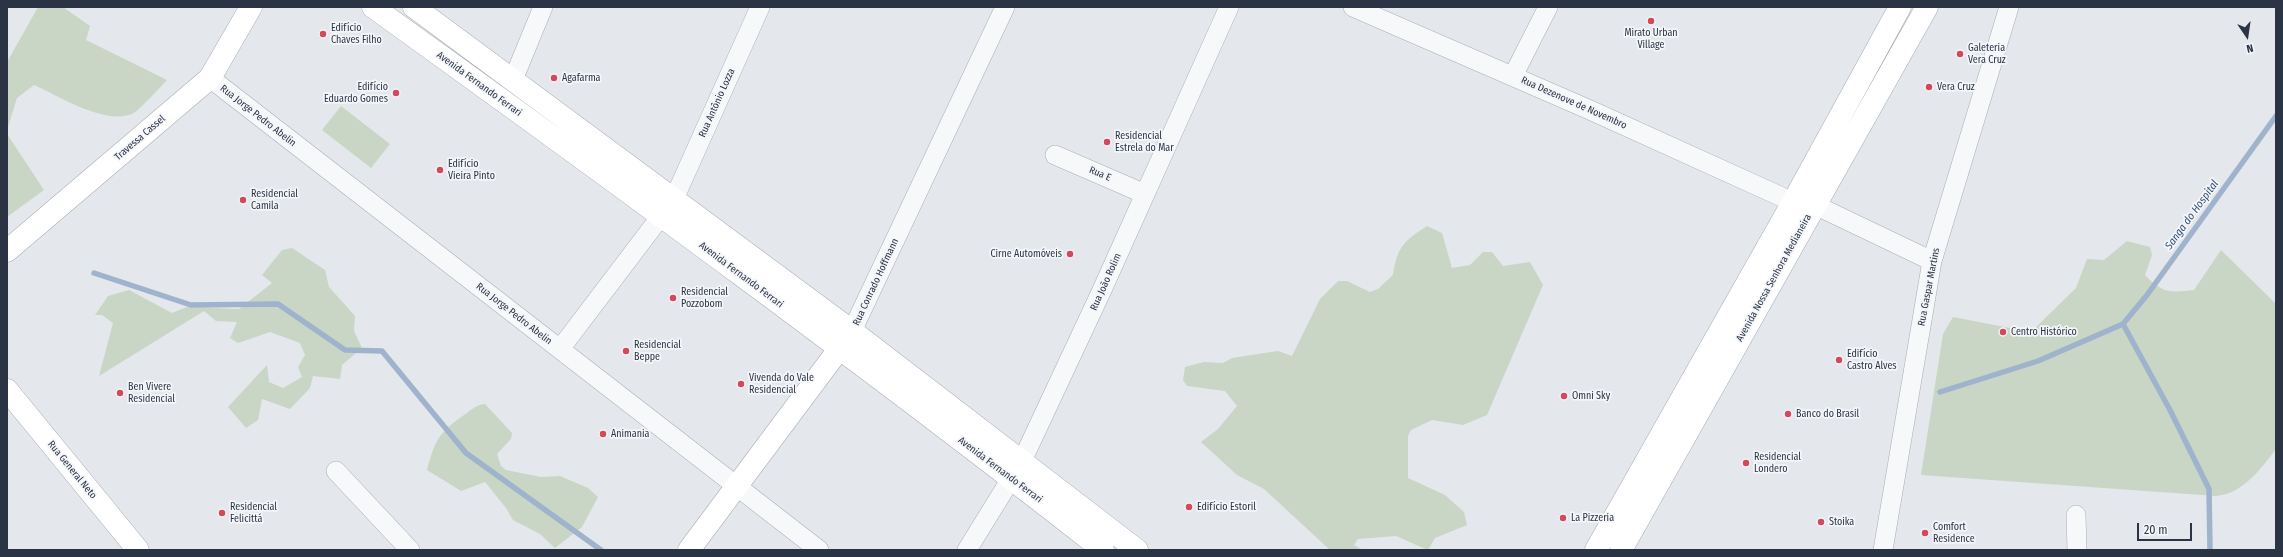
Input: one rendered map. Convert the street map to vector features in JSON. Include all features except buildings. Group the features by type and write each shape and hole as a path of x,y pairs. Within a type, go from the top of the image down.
{"main road":[{"name":"Travessa Cassel","path":"7,251 210,78 251,7"},
{"name":"Avenida Fernando Ferrari","path":"373,7 852,331 1018,470 1103,550"},
{"name":"Avenida Fernando Ferrari","path":"414,7 513,80 837,348 1137,550"},
{"name":"Avenida Nossa Senhora Medianeira","path":"1596,550 1793,202 1900,7"},
{"name":"Avenida Nossa Senhora Medianeira","path":"1621,550 1927,7"},
{"name":"Rua Conrado Hoffmann","path":"689,550 837,348 852,331"},
{"name":"Rua General Neto","path":"7,390 138,550"}],"street":[{"path":"513,80 543,7"},
{"name":"Rua Antônio Lozza","path":"560,349 668,207 760,7"},
{"name":"Rua Conrado Hoffmann","path":"852,331 1005,7"},
{"name":"Rua João Rolim","path":"967,550 1018,470 1229,7"},
{"name":"Rua Dezenove de Novembro","path":"1353,7 1513,76 1793,202"},
{"path":"1513,76 1548,7"},
{"name":"Rua Gaspar Martins","path":"1883,550 1932,261 2009,7"},
{"name":"Rua Jorge Pedro Abelin","path":"210,78 819,550"},
{"name":"Rua E","path":"1055,155 1145,194"},
{"path":"1815,204 1932,261"},
{"path":"336,471 400,547"},
{"path":"2076,515 2077,550"}],"green space":[{"path":"38,7 63,7 90,26 86,40 167,80 136,112 121,116 108,116 95,113 34,85 17,98 7,130 7,62"},
{"path":"341,106 390,144 371,168 322,130"},
{"path":"7,134 44,190 7,217"},
{"path":"1427,226 1442,233 1452,268 1470,265 1483,252 1492,252 1503,266 1530,262 1543,285 1487,415 1463,425 1432,420 1411,430 1408,436 1408,478 1445,495 1464,512 1467,525 1435,538 1428,550 1396,536 1358,539 1354,545 1363,550 1330,550 1264,489 1237,475 1201,442 1218,429 1237,406 1225,391 1187,386 1183,380 1185,367 1204,362 1223,363 1232,358 1278,351 1292,356 1320,299 1338,281 1347,281 1370,292 1378,289 1393,275 1399,251 1407,241"},
{"path":"2127,241 2150,247 2152,255 2145,275 2156,285 2162,288 2172,291 2194,290 2221,250 2276,304 2276,449 2257,472 2242,486 2234,491 2216,496 1921,475 1943,334 1953,317 2031,332 2076,288 2087,259 2104,260"},
{"path":"292,248 325,270 329,287 355,316 354,331 362,348 342,365 340,379 313,376 310,388 290,409 262,399 258,420 246,428 228,407 267,365 269,382 283,388 302,377 298,367 305,355 300,343 270,332 238,343 230,338 237,322 216,321 204,311 99,376 113,323 102,315 95,315 108,296 129,290 172,313 187,307 239,309 272,283 262,275 282,250"},
{"path":"485,404 512,433 511,439 497,454 501,466 506,470 541,477 560,476 588,488 598,497 582,527 555,548 540,534 513,520 506,508 485,482 461,491 427,470 435,445 448,427 479,405"}],"waterway":[{"name":"Sanga do Hospital","path":"2210,550 2209,489 2170,410 2123,324 2147,295 2276,116"},
{"path":"94,273 191,305 278,304 345,350 382,351 466,453 601,550"},
{"name":"Sanga do Hospital","path":"1940,392 2038,361 2123,324"}],"place":[{"name":"Mirato Urban Village","path":"1651,21"},
{"name":"Edifício Chaves Filho","path":"323,34"},
{"name":"Galeteria Vera Cruz","path":"1960,54"},
{"name":"Agafarma","path":"554,78"},
{"name":"Vera Cruz","path":"1929,87"},
{"name":"Edifício Eduardo Gomes","path":"396,93"},
{"name":"Residencial Estrela do Mar","path":"1107,142"},
{"name":"Edifício Vieira Pinto","path":"440,170"},
{"name":"Residencial Camila","path":"243,200"},
{"name":"Cirne Automóveis","path":"1070,254"},
{"name":"Residencial Pozzobom","path":"673,298"},
{"name":"Centro Histórico","path":"2003,332"},
{"name":"Residencial Beppe","path":"626,351"},
{"name":"Edifício Castro Alves","path":"1839,360"},
{"name":"Vivenda do Vale Residencial","path":"741,384"},
{"name":"Ben Vivere Residencial","path":"120,393"},
{"name":"Omni Sky","path":"1564,396"},
{"name":"Banco do Brasil","path":"1788,414"},
{"name":"Animania","path":"603,434"},
{"name":"Residencial Londero","path":"1746,463"},
{"name":"Edifício Estoril","path":"1189,507"},
{"name":"Residencial Felicittá","path":"222,513"},
{"name":"La Pizzeria","path":"1563,518"},
{"name":"Stoika","path":"1821,522"},
{"name":"Comfort Residence","path":"1925,533"}]}
